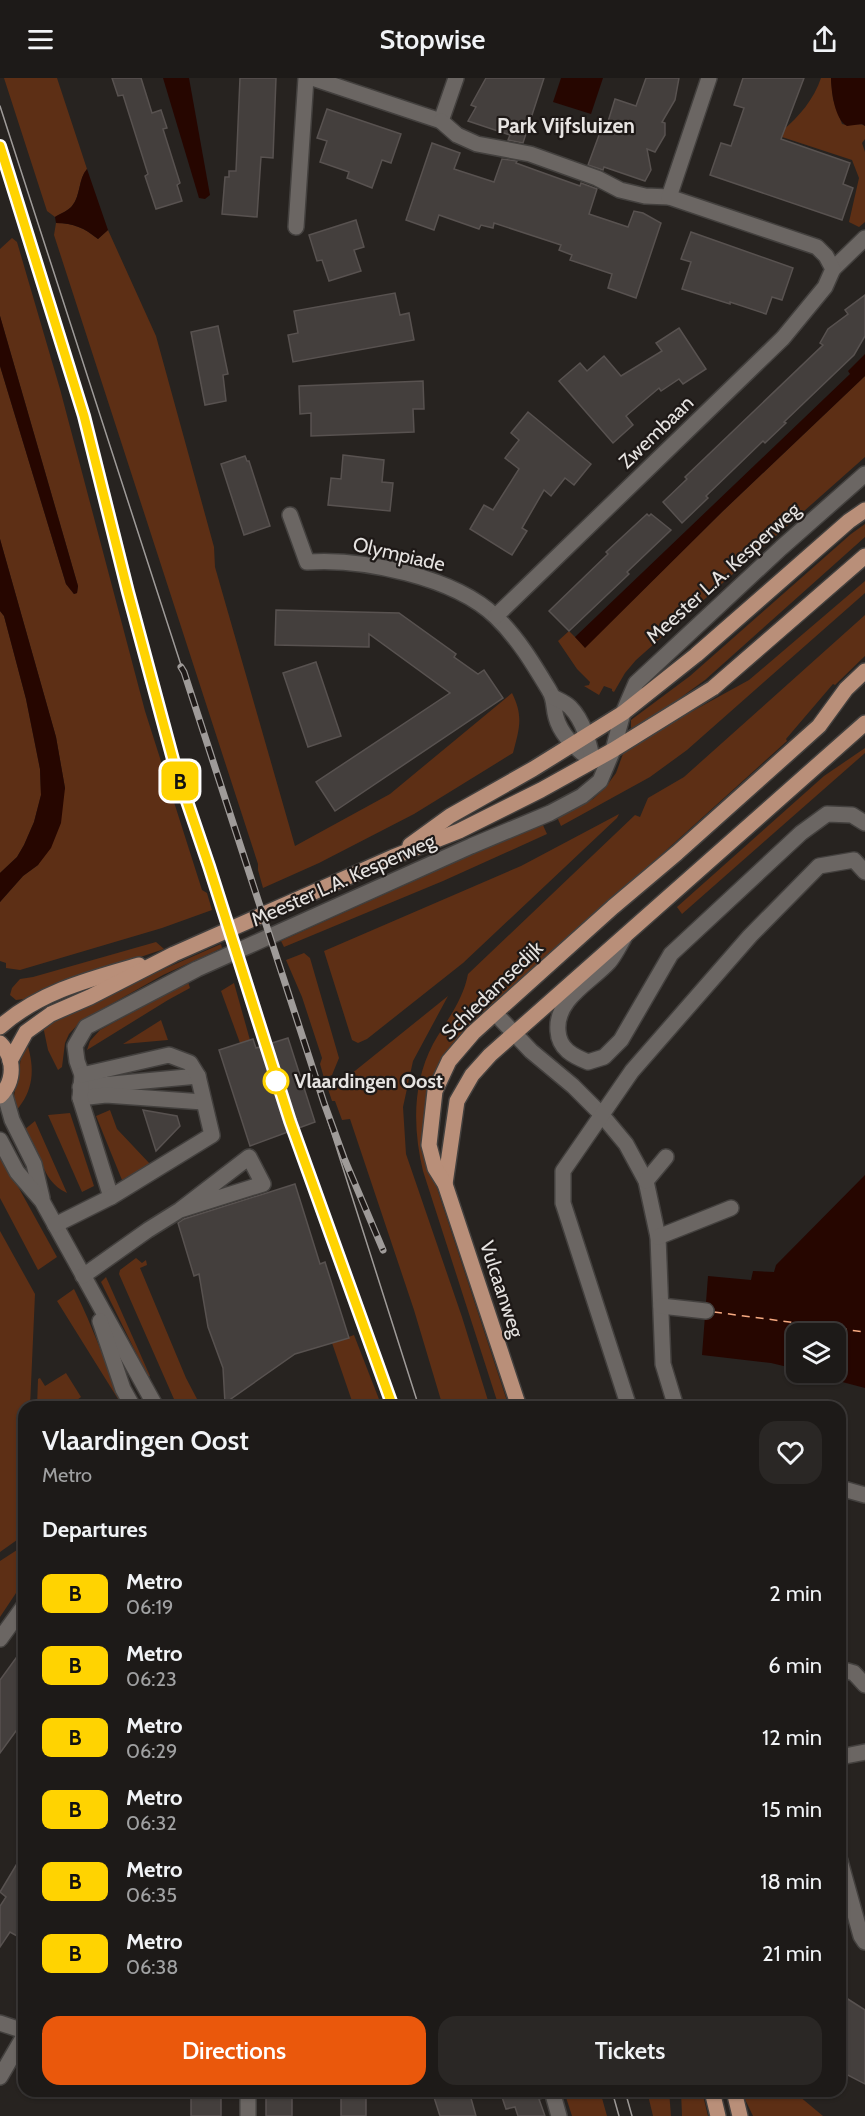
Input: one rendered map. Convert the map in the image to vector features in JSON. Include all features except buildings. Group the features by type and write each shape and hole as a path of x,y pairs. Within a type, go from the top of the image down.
{"main road":[{"name":"Meester L.A. Kesperweg","path":"393,857 450,816 588,736 623,713 696,655 849,521 865,510"},
{"name":"Meester L.A. Kesperweg","path":"10,1060 26,1032 51,1014 90,997 174,954 393,857 459,831 613,750 713,688 865,556"},
{"name":"Schiedamsedijk","path":"445,1184 435,1168 429,1145 435,1091 449,1061 473,1033 495,1013 819,726 846,689 865,671"},
{"path":"445,1184 457,1101 472,1075 490,1055 865,723"},
{"name":"Meester L.A. Kesperweg","path":"0,1027 19,1011 42,997 84,981 174,954"},
{"path":"0,1043 10,1060 10,1077 2,1094"},
{"name":"Vulcaanweg","path":"445,1184 517,1401"},
{"path":"713,2097 718,2116"},
{"path":"735,2097 740,2116"}],"street":[{"path":"296,227 306,78"},
{"path":"312,78 441,122 457,135 477,144 530,154 597,178 620,190 645,196 669,197 817,247 826,256 833,269"},
{"path":"441,122 456,78"},
{"path":"669,197 709,78"},
{"name":"Zwembaan","path":"496,616 783,338 825,287 833,269 865,238"},
{"name":"Meester L.A. Kesperweg","path":"111,1197 81,1086 75,1046 86,1027 197,969 582,796 600,781 613,750 623,713 636,683 658,660 865,474"},
{"name":"Olympiade","path":"290,515 307,562 329,560 385,568 440,583 468,597 496,616 526,652 553,697 556,718 572,745 593,761"},
{"name":"Olympiade","path":"553,697 570,707 588,736 593,761"},
{"path":"627,932 611,960 572,996 562,1009 558,1027 559,1042 572,1055 588,1062 604,1058 621,1040 671,954 801,833 827,814 852,815 865,823"},
{"path":"627,1401 563,1203 563,1171 632,1071 742,945 819,866 854,860 865,872"},
{"path":"495,1013 531,1051 573,1086 601,1114 626,1144 646,1181 658,1237 663,1364 674,1401"},
{"path":"55,1225 111,1197 212,1135 198,1076 190,1063 170,1055 81,1086"},
{"path":"81,1086 198,1076"},
{"path":"81,1086 106,1095 203,1102"},
{"path":"2,1094 34,1164 42,1201"},
{"path":"0,1140 17,1172 42,1201 153,1401"},
{"path":"86,1281 249,1156 263,1184 180,1210"},
{"path":"646,1181 666,1157"},
{"path":"658,1237 731,1208"},
{"path":"86,1281 123,1389 130,1401"},
{"path":"661,1306 706,1311"},
{"path":"846,1490 865,1495"},
{"path":"0,1639 18,1614"},
{"path":"846,1671 854,1673 865,1684"},
{"path":"846,1756 865,1752"},
{"path":"846,1882 861,1936 865,1942"},
{"path":"0,2023 18,2029"},
{"path":"0,2077 18,2046"},
{"path":"248,2097 248,2116"},
{"path":"554,2097 559,2116"}],"shaded area":[{"path":"4,78 57,78 87,169 82,177 75,202 55,217 47,211"},
{"path":"163,78 189,78 210,195 205,199 199,198"},
{"path":"561,78 603,78 591,114 553,102"},
{"path":"821,78 831,78 833,99 842,124 865,126 865,139 862,143 865,152 865,222 859,227 849,222 859,178 852,160 782,137 782,131 805,107"},
{"path":"831,78 865,78 865,126 862,124 847,126 839,118 834,105"},
{"path":"87,169 108,230 98,239 78,227 56,223 55,217 75,202 82,177"},
{"path":"56,223 78,227 98,239 108,230 156,336 214,547 215,567 295,846 390,794 512,693 519,716 513,753 414,814 319,863 263,888 258,864 54,235"},
{"path":"12,238 17,242 60,389 145,711 202,890 207,893 212,910 162,928 20,970 6,968 6,963 0,961 0,902 23,876 38,865 65,788 56,737 0,539 0,366 66,584 74,594 77,593 78,586 0,316 0,249"},
{"path":"0,316 78,586 77,593 74,594 66,584 0,366"},
{"path":"865,354 865,376 723,511 585,648 575,637 850,374 848,371"},
{"path":"865,376 865,457 636,660 614,692 604,686 599,695 584,686 589,685 590,682 577,669 558,641 569,631 585,647"},
{"path":"865,524 865,537 705,680 644,724 631,728 631,720 690,676"},
{"path":"0,539 56,737 65,788 61,823 51,848 38,865 23,876 0,902 0,873 17,857 24,845 34,822 41,795 40,769 26,699 4,616 0,611"},
{"path":"865,581 865,593 687,750 650,777 561,826 557,817 593,799 605,788 616,773 624,751 749,680"},
{"path":"0,611 4,616 26,699 40,769 41,795 34,822 24,845 17,857 0,873"},
{"path":"865,615 865,656 835,685 833,684 786,739 787,741 464,1033 445,1056 431,1170 507,1401 497,1401 423,1171 416,1123 421,1075 433,1044 458,1002 468,974 635,815 640,817 648,798 684,777"},
{"path":"865,748 865,753 682,914 677,907 824,776"},
{"path":"619,814 463,963 367,1039 358,1043 352,1040 324,951 521,866"},
{"path":"542,823 547,834 443,881 284,947 281,941"},
{"path":"156,942 164,949 82,977 54,984 24,999 16,1000 10,995 12,988 20,979"},
{"path":"221,944 222,948 163,975 81,1021 69,1034 65,1043 62,1067 58,1070 48,1050 43,1026 123,987"},
{"path":"304,953 310,958 339,1058 332,1075 324,1078 320,1064 322,1058 302,997 286,960"},
{"path":"188,982 190,988 87,1050 90,1041 100,1030"},
{"path":"234,983 250,1040 240,1043 221,991"},
{"path":"448,996 413,1061 403,1107 406,1154 488,1401 441,1401 414,1310 350,1119 342,1120 335,1101 332,1101 328,1089 335,1087"},
{"path":"161,1020 168,1040 123,1044"},
{"path":"27,1043 32,1070 30,1087 16,1111 14,1094 21,1057"},
{"path":"110,1110 117,1129 150,1164 122,1180 96,1116"},
{"path":"70,1113 94,1186 82,1192 48,1115"},
{"path":"35,1121 67,1193 51,1180 24,1130"},
{"path":"0,1154 57,1257 38,1270 0,1198"},
{"path":"865,1175 865,1388 846,1383 846,1323 786,1323 786,1367 702,1355 708,1276 751,1280 753,1271 774,1272 776,1265"},
{"path":"0,1231 35,1294 30,1401 18,1401 18,1539 0,1552"},
{"path":"136,1258 142,1263 146,1260 147,1265 140,1268 197,1399 175,1401 119,1274 120,1270"},
{"path":"106,1277 150,1376 148,1377 101,1282"},
{"path":"74,1289 124,1401 119,1401 57,1301"},
{"path":"354,1335 380,1401 352,1401 332,1343"},
{"path":"66,1373 81,1397 76,1401 37,1401 38,1379 40,1378 45,1386"},
{"path":"18,1551 18,1590 0,1617 0,1561"},
{"path":"566,2097 602,2097 607,2116 572,2116"},
{"path":"648,2097 669,2097 671,2116 653,2116"},
{"path":"681,2097 703,2097 708,2116 682,2116"},
{"path":"744,2097 800,2097 823,2116 753,2116"}],"ferry route":[{"path":"714,1312 865,1332"}],"tram line":[{"path":"0,106 417,1401"},
{"path":"0,146 84,416 174,763 290,1121 391,1401"},
{"path":"614,2097 619,2116"},
{"path":"627,2097 632,2116"}],"railway":[{"path":"181,667 324,1103 344,1158 383,1250"}],"metro line":[{"name":"B","path":"0,146 84,416 174,763 290,1121 391,1401"}],"place":[{"name":"Vlaardingen Oost","path":"276,1081"}],"district":[{"name":"Park Vijfsluizen","path":"566,125"}]}
